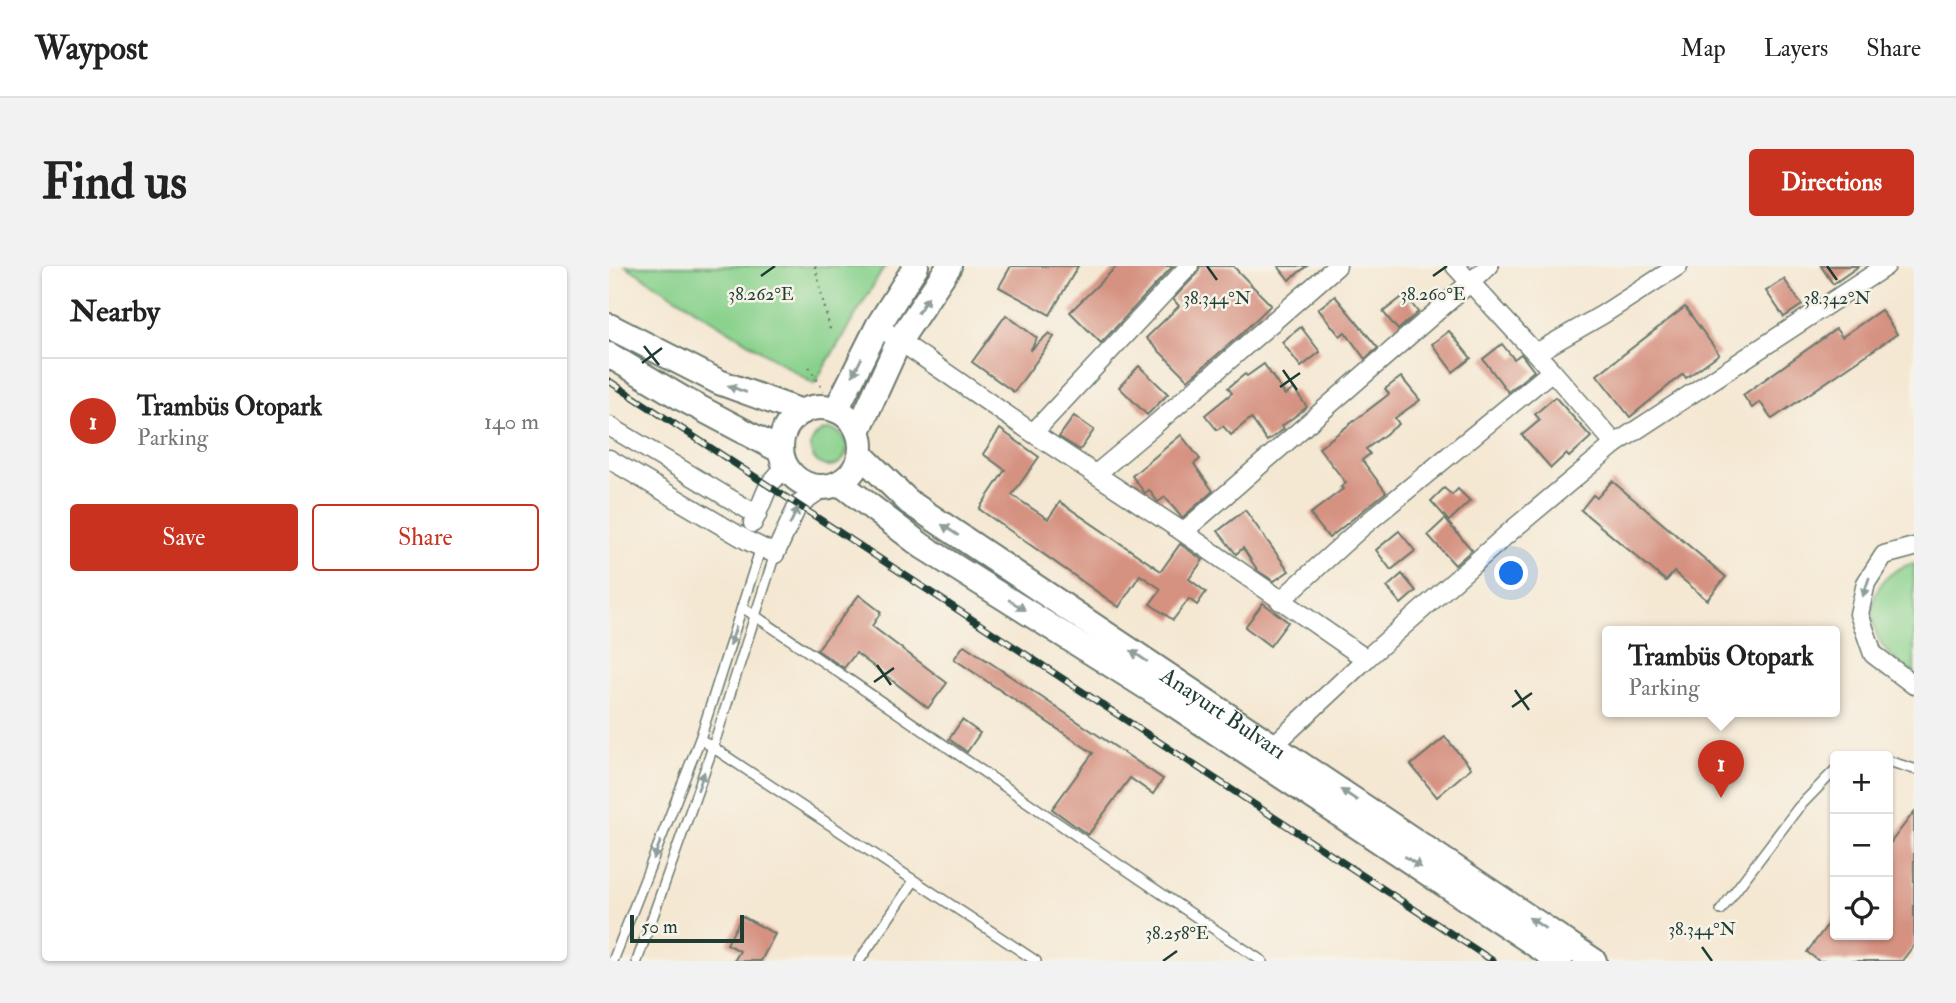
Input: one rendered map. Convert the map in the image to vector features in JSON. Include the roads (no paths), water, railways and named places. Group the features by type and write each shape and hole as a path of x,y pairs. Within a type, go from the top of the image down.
{"main road":[{"path":"836,410 878,326 916,266"},
{"path":"609,355 784,459 804,483 832,485 855,470 859,443 899,341 949,266"},
{"path":"609,327 719,382 801,412"},
{"path":"784,459 786,427 801,412 812,408 824,407 846,416 859,443"},
{"name":"Anayurt Bulvarı","path":"859,443 909,502 1594,961"},
{"name":"Anayurt Bulvarı","path":"832,485 922,546 1172,703 1560,961"}],"street":[{"path":"1033,433 1189,266"},
{"path":"1455,266 1615,444"},
{"path":"1183,532 1489,266"},
{"path":"1536,353 1678,266"},
{"path":"1274,745 1366,659 1512,530 1615,444 1886,266"},
{"path":"1095,474 1151,428 1327,269"},
{"path":"878,326 1366,659"},
{"path":"1280,601 1361,527 1552,371"},
{"path":"609,426 757,515"},
{"path":"609,459 762,548"},
{"path":"762,548 757,515 769,485 784,459"},
{"path":"762,548 798,505 832,485"},
{"path":"1914,547 1884,555 1866,583 1860,614 1873,654 1914,685"}],"lane":[{"path":"613,961 700,738 762,548"},
{"path":"637,961 756,617 762,548"},
{"path":"742,607 1262,961"},
{"path":"700,738 1036,961"},
{"path":"1893,763 1914,769"},
{"path":"1721,910 1798,808 1830,775"},
{"path":"859,961 914,881"},
{"path":"1013,961 1020,951"}],"railway":[{"path":"609,381 1493,961"}],"place":[{"name":"Trambüs Otopark","path":"1721,798"}]}
